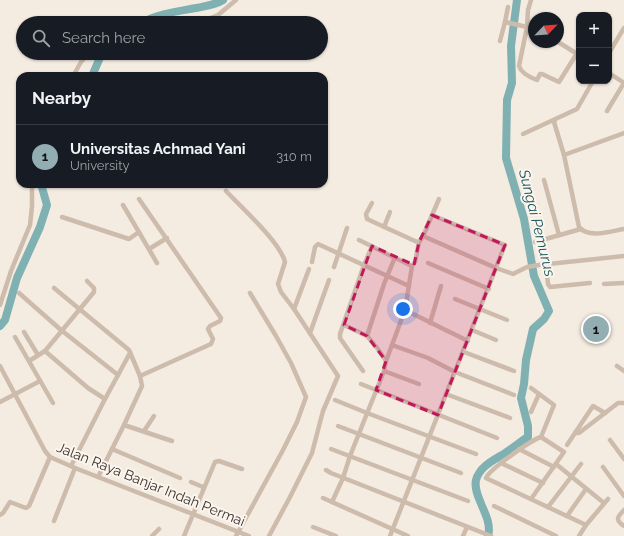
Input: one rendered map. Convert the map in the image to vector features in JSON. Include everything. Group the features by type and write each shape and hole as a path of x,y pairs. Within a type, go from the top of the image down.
{"street":[{"path":"214,16 236,0"},
{"path":"531,0 519,66 521,71 537,80 540,74 542,74 559,82 576,56"},
{"path":"500,41 507,23 508,7"},
{"path":"507,23 527,27"},
{"path":"612,48 624,28"},
{"path":"564,45 576,52"},
{"path":"76,72 83,60"},
{"path":"607,111 624,83 612,75"},
{"path":"523,134 577,109 591,84"},
{"path":"555,120 554,122 564,155 578,224 581,229 589,233 597,234 624,229"},
{"path":"564,155 624,133"},
{"path":"544,180 559,235"},
{"path":"0,305 11,271 30,225 32,188"},
{"path":"226,191 258,224 282,254 285,262 278,284 279,288 338,376 323,412 312,453 268,536"},
{"path":"139,199 221,318 208,329 213,339 210,344 140,376"},
{"path":"332,502 343,478 358,434 384,371 386,361 405,310 412,266 415,262 419,242 439,199"},
{"path":"372,203 366,214 366,218 416,242 419,242"},
{"path":"123,205 157,263"},
{"path":"384,227 390,212"},
{"path":"390,536 489,289 505,245 432,215"},
{"path":"62,217 129,239 139,232"},
{"path":"334,267 347,228"},
{"path":"535,242 581,229"},
{"path":"423,236 513,274 527,267 539,265 624,256"},
{"path":"149,249 167,238"},
{"path":"359,240 412,266"},
{"path":"312,262 317,244 409,286"},
{"path":"363,371 340,338 340,334 372,246"},
{"path":"368,336 387,275 395,257"},
{"path":"428,263 489,289"},
{"path":"546,265 548,284 550,287 590,283"},
{"path":"294,310 309,269"},
{"path":"310,333 329,280"},
{"path":"29,361 45,351 95,290 87,281"},
{"path":"604,284 624,283"},
{"path":"430,322 441,286"},
{"path":"54,288 127,347 142,383 141,389 98,477"},
{"path":"19,293 61,330 118,375"},
{"path":"238,534 297,422 306,397 276,336 250,294"},
{"path":"455,299 507,320"},
{"path":"405,310 468,341"},
{"path":"344,325 368,336 386,361"},
{"path":"472,330 496,340"},
{"path":"24,332 38,355"},
{"path":"15,337 53,403"},
{"path":"392,345 428,358 455,372 514,395"},
{"path":"45,351 88,388 105,399"},
{"path":"464,352 514,371"},
{"path":"54,521 73,467 105,399 130,353"},
{"name":"Jalan Raya Banjar Indah Permai","path":"0,366 45,451 50,457 193,514 238,534 249,536"},
{"path":"617,366 624,371"},
{"path":"384,371 419,384"},
{"path":"0,402 40,381"},
{"path":"361,384 497,438"},
{"path":"531,388 554,405 540,437 519,450 487,475 486,478 586,525"},
{"path":"446,394 510,418"},
{"path":"531,412 539,394"},
{"path":"335,400 476,454"},
{"path":"575,433 579,433 618,402 624,403"},
{"path":"567,444 593,406 605,413"},
{"path":"144,431 154,416"},
{"path":"124,425 172,441"},
{"path":"338,426 461,473"},
{"path":"531,499 564,452 540,437"},
{"path":"610,440 624,459"},
{"path":"331,448 412,481 468,501"},
{"path":"112,449 180,478"},
{"path":"519,450 555,466 571,476 586,489 606,501 579,536"},
{"path":"0,515 10,502 26,508 29,506 50,457"},
{"path":"184,536 203,487 216,461 242,469"},
{"path":"501,464 543,483"},
{"path":"548,507 581,464"},
{"path":"603,467 624,496"},
{"path":"326,470 490,536"},
{"path":"191,482 203,487"},
{"path":"567,516 586,489"},
{"path":"322,498 408,536"},
{"path":"494,506 556,536"},
{"path":"624,510 618,516 619,523 624,526"},
{"path":"313,526 336,536"},
{"path":"463,536 467,527"},
{"path":"152,536 159,529"}],"highlighted area":[{"path":"432,215 505,245 438,415 376,390 386,361 367,336 344,325 372,246 414,265 419,242"}],"waterway":[{"path":"158,16 210,5 223,0"},
{"name":"Sungai Pemurus","path":"488,536 488,524 477,493 476,480 484,467 528,437 528,426 521,398 526,360 533,329 544,319 549,311 534,276 524,219 506,158 507,100 512,83 511,46 517,0"},
{"path":"94,72 99,60"},
{"path":"0,326 5,320 17,278 40,227 47,205 42,188"}],"place":[{"name":"Universitas Achmad Yani","path":"596,329"}]}
